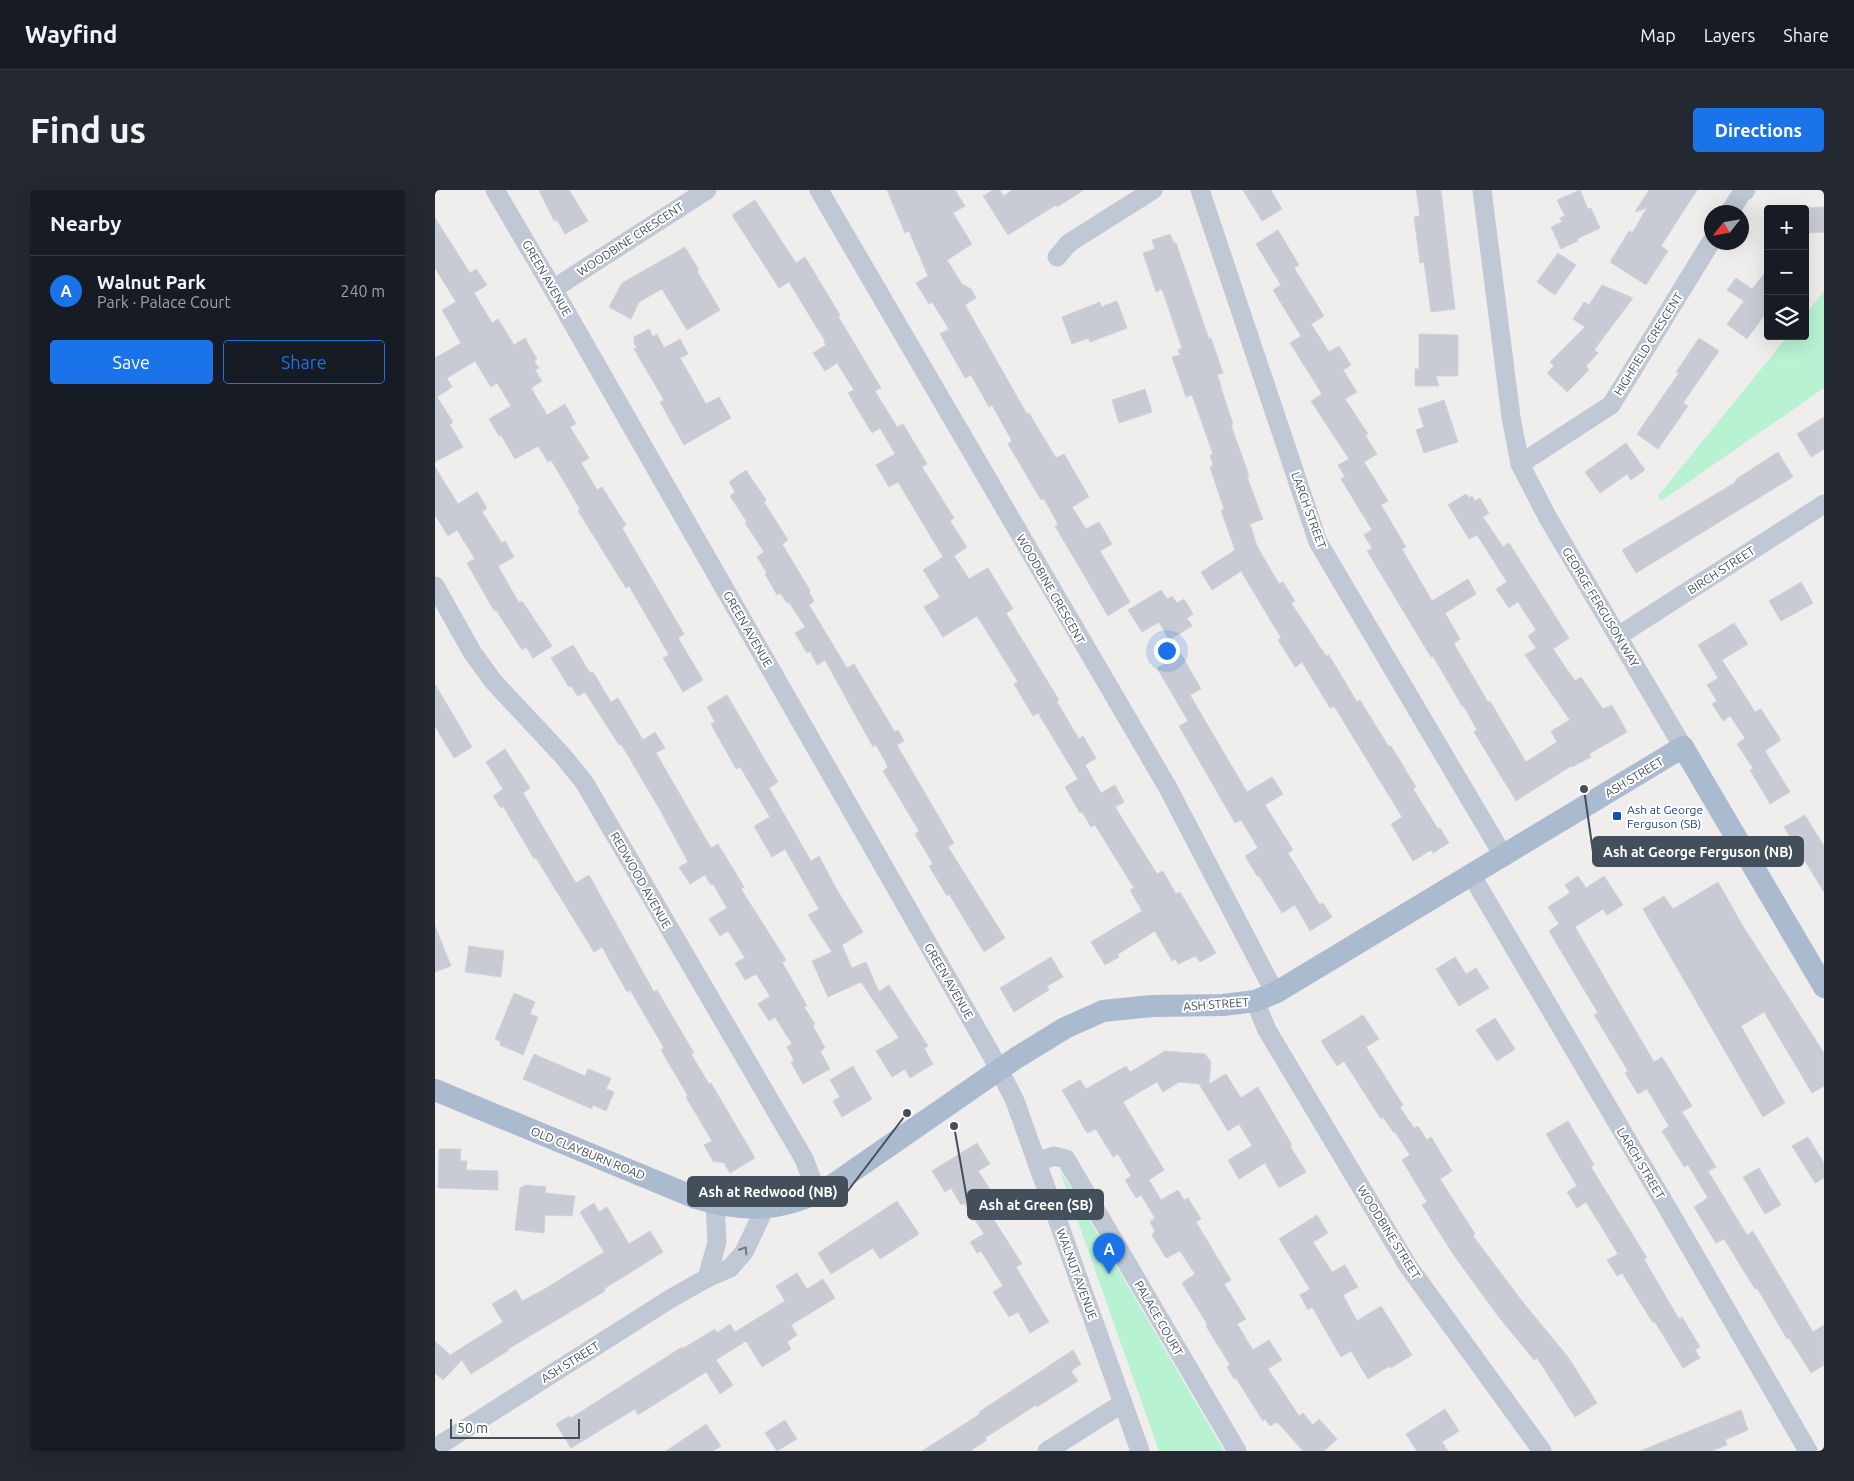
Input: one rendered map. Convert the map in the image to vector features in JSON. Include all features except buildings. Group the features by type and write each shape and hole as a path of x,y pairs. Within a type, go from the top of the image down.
{"main road":[{"name":"ASH STREET","path":"743,1208 765,1208 791,1204 817,1193 999,1070 1065,1028 1103,1011 1151,1006 1223,1005 1265,997 1472,876 1683,747"},
{"name":"GEORGE FERGUSON WAY","path":"1683,747 1824,987"},
{"name":"OLD CLAYBURN ROAD","path":"435,1090 696,1198 715,1204 743,1208"}],"street":[{"name":"GREEN AVENUE","path":"495,190 999,1070"},
{"name":"WOODBINE CRESCENT","path":"553,289 707,190"},
{"name":"WOODBINE CRESCENT","path":"819,190 1168,788 1265,997"},
{"path":"1057,257 1069,243 1153,190"},
{"name":"LARCH STREET","path":"1200,190 1318,542 1504,856"},
{"name":"GEORGE FERGUSON WAY","path":"1482,190 1511,417 1520,464 1548,518 1683,747"},
{"path":"1734,205 1746,190"},
{"name":"HIGHFIELD CRESCENT","path":"1520,464 1599,414 1611,404 1706,250"},
{"name":"BIRCH STREET","path":"1618,636 1824,504"},
{"name":"REDWOOD AVENUE","path":"435,586 472,652 493,681 563,755 583,782 804,1159 817,1193"},
{"name":"LARCH STREET","path":"1472,876 1669,1209 1808,1451"},
{"name":"WOODBINE STREET","path":"1265,997 1267,1030 1408,1266 1542,1451"},
{"name":"WALNUT AVENUE","path":"999,1070 1015,1101 1140,1451"},
{"name":"PALACE COURT","path":"1037,1162 1054,1156 1066,1159 1237,1451"},
{"path":"707,1278 717,1242 715,1204"},
{"name":"ASH STREET","path":"435,1448 670,1299 707,1278 730,1268 744,1252 765,1208"},
{"path":"1047,1451 1123,1403"}],"green space":[{"path":"1824,291 1824,388 1661,501 1658,496 1785,340 1809,340 1809,310"},
{"path":"1059,1168 1224,1451 1159,1451"}],"place":[{"name":"Ash at George Ferguson (NB)","path":"1584,789"},
{"name":"Ash at George Ferguson (SB)","path":"1617,816"},
{"name":"Ash at Redwood (NB)","path":"907,1113"},
{"name":"Ash at Green (SB)","path":"954,1126"},
{"name":"Walnut Park","path":"1109,1274"}]}
